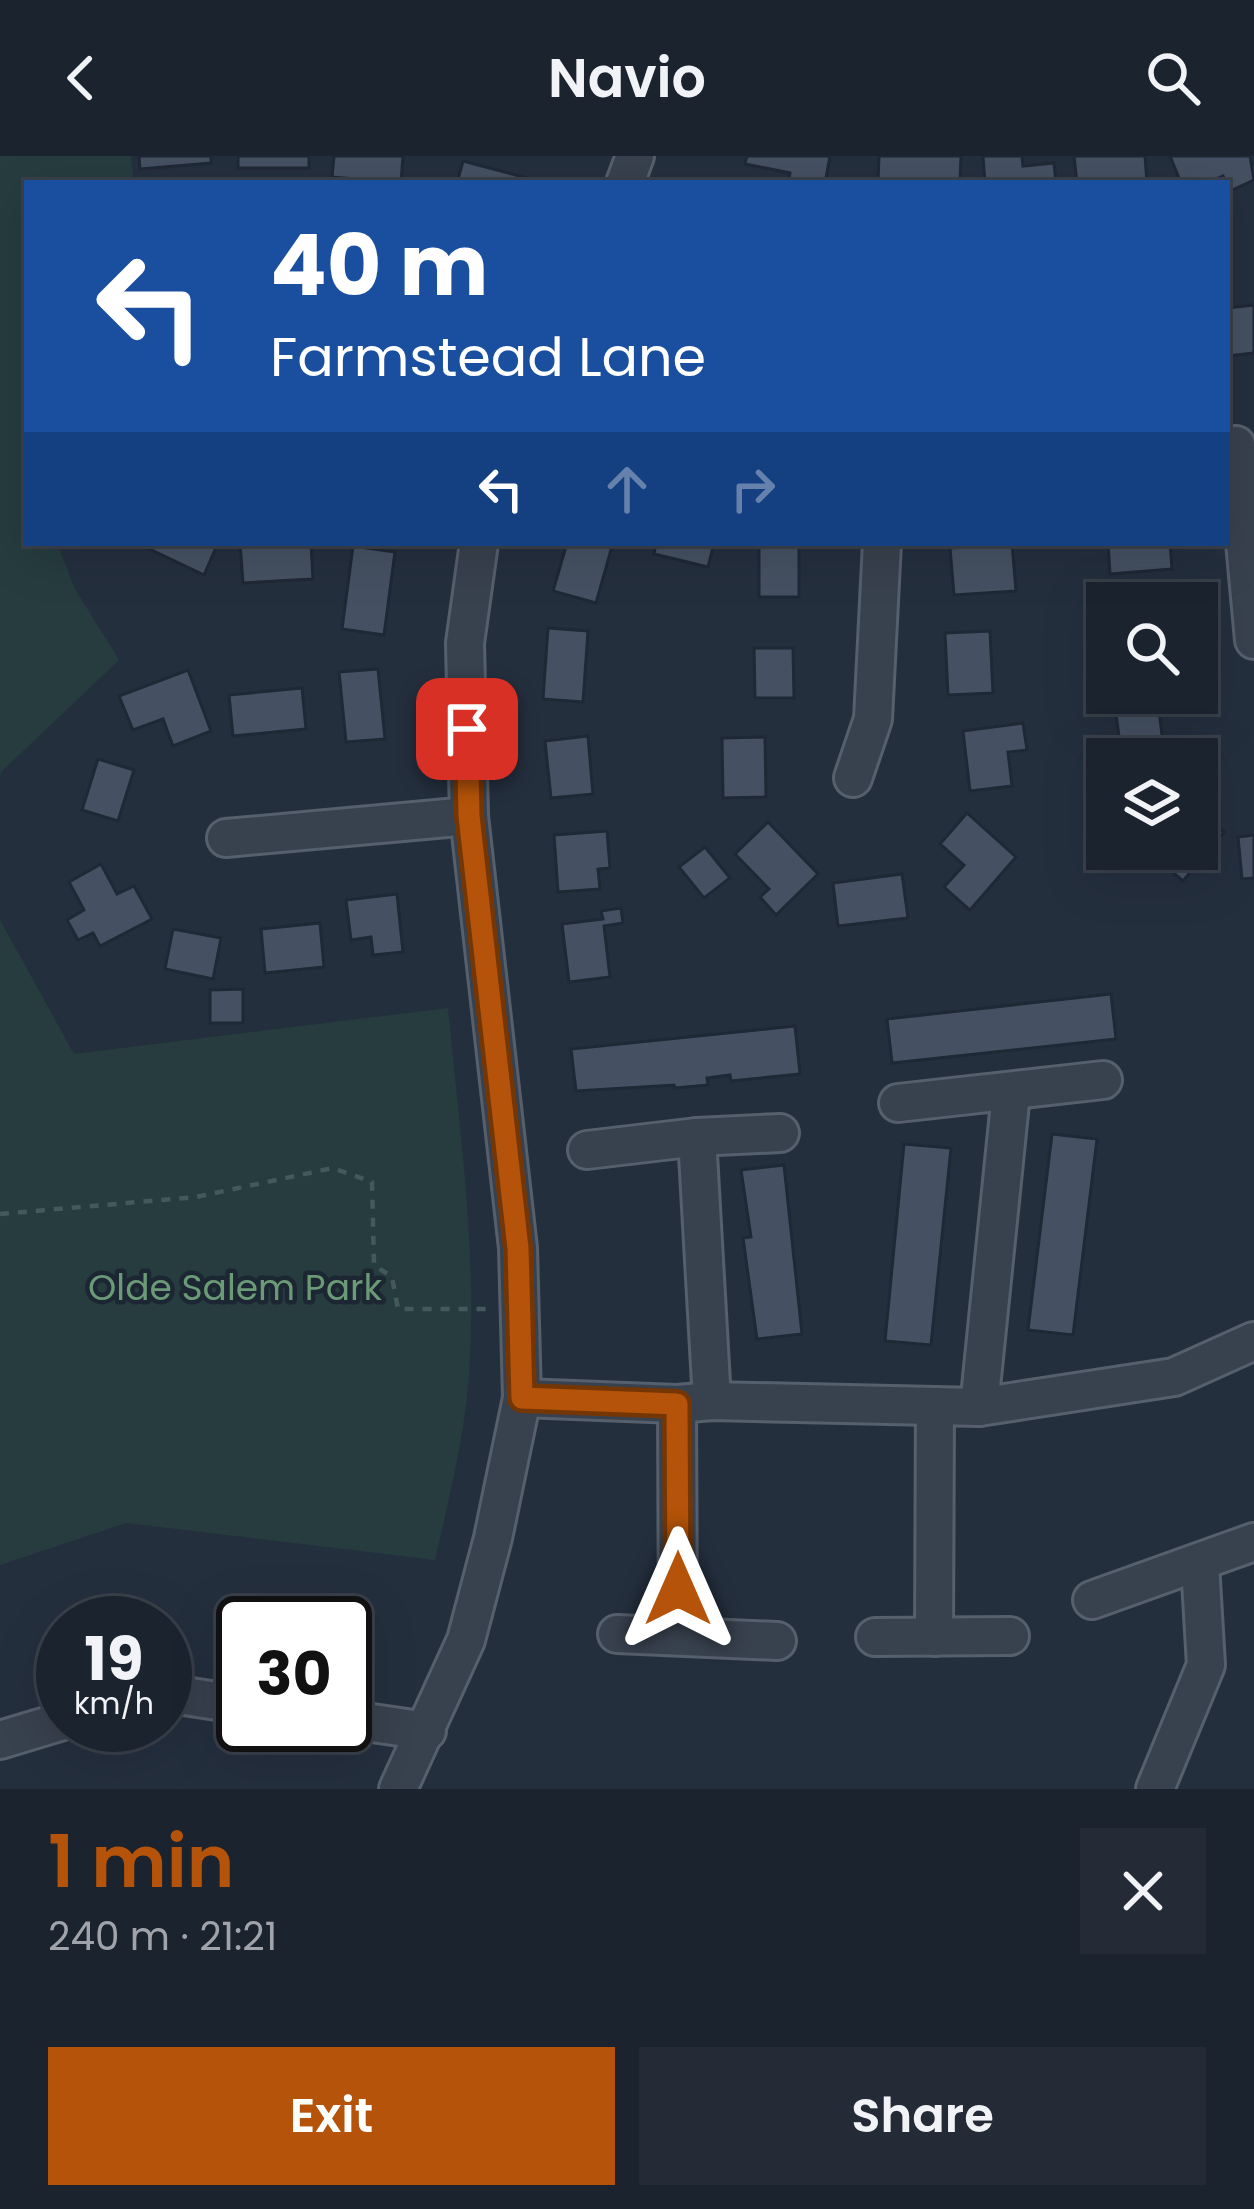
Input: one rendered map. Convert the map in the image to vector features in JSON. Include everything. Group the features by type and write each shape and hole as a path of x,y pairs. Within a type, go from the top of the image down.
{"street":[{"path":"1239,444 1254,640"},
{"path":"398,1789 466,1640 522,1398 518,1248 469,816 465,643 479,546"},
{"path":"853,778 873,719 882,546"},
{"path":"226,838 469,816"},
{"path":"898,1103 1102,1079"},
{"path":"979,1407 1010,1093"},
{"path":"587,1150 780,1133"},
{"path":"678,1635 694,1403 697,1137"},
{"path":"522,1398 979,1407 1174,1377 1254,1341"},
{"path":"934,1406 934,1637"},
{"path":"1091,1600 1254,1542"},
{"path":"1155,1789 1206,1665 1200,1564"},
{"path":"617,1634 777,1641"},
{"path":"875,1637 1010,1636"},
{"path":"372,1723 427,1731"},
{"path":"0,1740 36,1729"}],"path":[{"path":"0,1214 196,1197 333,1168 372,1182 374,1265 392,1277 398,1309 519,1309"}],"green space":[{"path":"0,156 131,156 134,180 24,180 24,546 58,546 75,589 119,660 1,772 0,779"},
{"name":"Olde Salem Park","path":"0,920 74,1054 448,1008 471,1271 470,1359 457,1461 435,1560 126,1523 0,1565"}],"building":[{"path":"139,156 211,156 211,163 140,169"},
{"path":"238,156 309,156 309,168 238,168"},
{"path":"334,156 403,156 401,180 332,177"},
{"path":"747,156 830,156 826,180 789,180 790,173 745,164"},
{"path":"879,156 961,156 960,180 878,180"},
{"path":"983,156 1022,156 1023,166 1054,163 1056,180 985,180"},
{"path":"1074,156 1145,156 1147,180 1077,180"},
{"path":"1170,156 1250,156 1254,180 1230,191 1230,180 1223,176 1180,180"},
{"path":"463,161 534,180 458,180"},
{"path":"1254,305 1254,353 1230,356 1230,308"},
{"path":"143,546 217,546 204,575"},
{"path":"240,546 311,546 313,579 243,583"},
{"path":"353,546 395,552 384,635 342,629"},
{"path":"566,546 612,546 596,603 553,591"},
{"path":"655,546 713,546 708,567 654,554"},
{"path":"759,546 799,546 799,597 759,597"},
{"path":"1012,546 1016,591 954,595 950,548"},
{"path":"1108,546 1170,546 1172,569 1110,574"},
{"path":"548,628 588,631 583,702 543,699"},
{"path":"990,631 993,693 948,695 945,633"},
{"path":"754,648 793,648 794,698 755,698"},
{"path":"378,669 385,739 346,742 339,672"},
{"path":"188,670 211,731 173,746 163,719 133,730 119,696"},
{"path":"302,688 306,729 233,736 229,695"},
{"path":"1116,714 1159,714 1162,738 1119,738"},
{"path":"1023,723 1027,750 1008,752 1012,786 970,791 963,731"},
{"path":"588,736 593,794 551,798 545,741"},
{"path":"765,737 766,797 723,798 722,738"},
{"path":"98,759 134,770 118,821 82,810"},
{"path":"967,813 1016,857 970,910 944,887 964,865 940,844"},
{"path":"768,822 818,874 776,915 760,897 769,889 735,854"},
{"path":"607,831 610,868 598,869 600,889 558,892 554,835"},
{"path":"1254,835 1254,878 1242,879 1238,837"},
{"path":"705,847 730,878 704,898 679,867"},
{"path":"101,864 117,894 134,886 152,919 100,946 93,933 78,940 67,920 84,910 69,882"},
{"path":"1170,870 1192,870 1183,881"},
{"path":"902,874 908,918 838,926 833,883"},
{"path":"397,894 403,952 373,955 371,937 351,940 346,900"},
{"path":"621,908 623,923 604,926 610,977 569,982 562,924 603,919 601,911"},
{"path":"320,923 324,967 265,973 261,929"},
{"path":"173,929 221,938 213,979 165,969"},
{"path":"243,989 243,1023 210,1023 210,990"},
{"path":"1111,994 1116,1039 892,1063 887,1019"},
{"path":"795,1026 800,1074 731,1081 730,1075 707,1078 708,1085 675,1088 576,1091 571,1049"},
{"path":"1052,1134 1097,1139 1073,1335 1028,1330"},
{"path":"904,1144 951,1148 931,1345 885,1341"},
{"path":"784,1165 802,1334 757,1339 743,1238 751,1237 741,1170"}],"route":[{"path":"467,729 469,816 518,1248 522,1398 677,1404 678,1589"}]}
